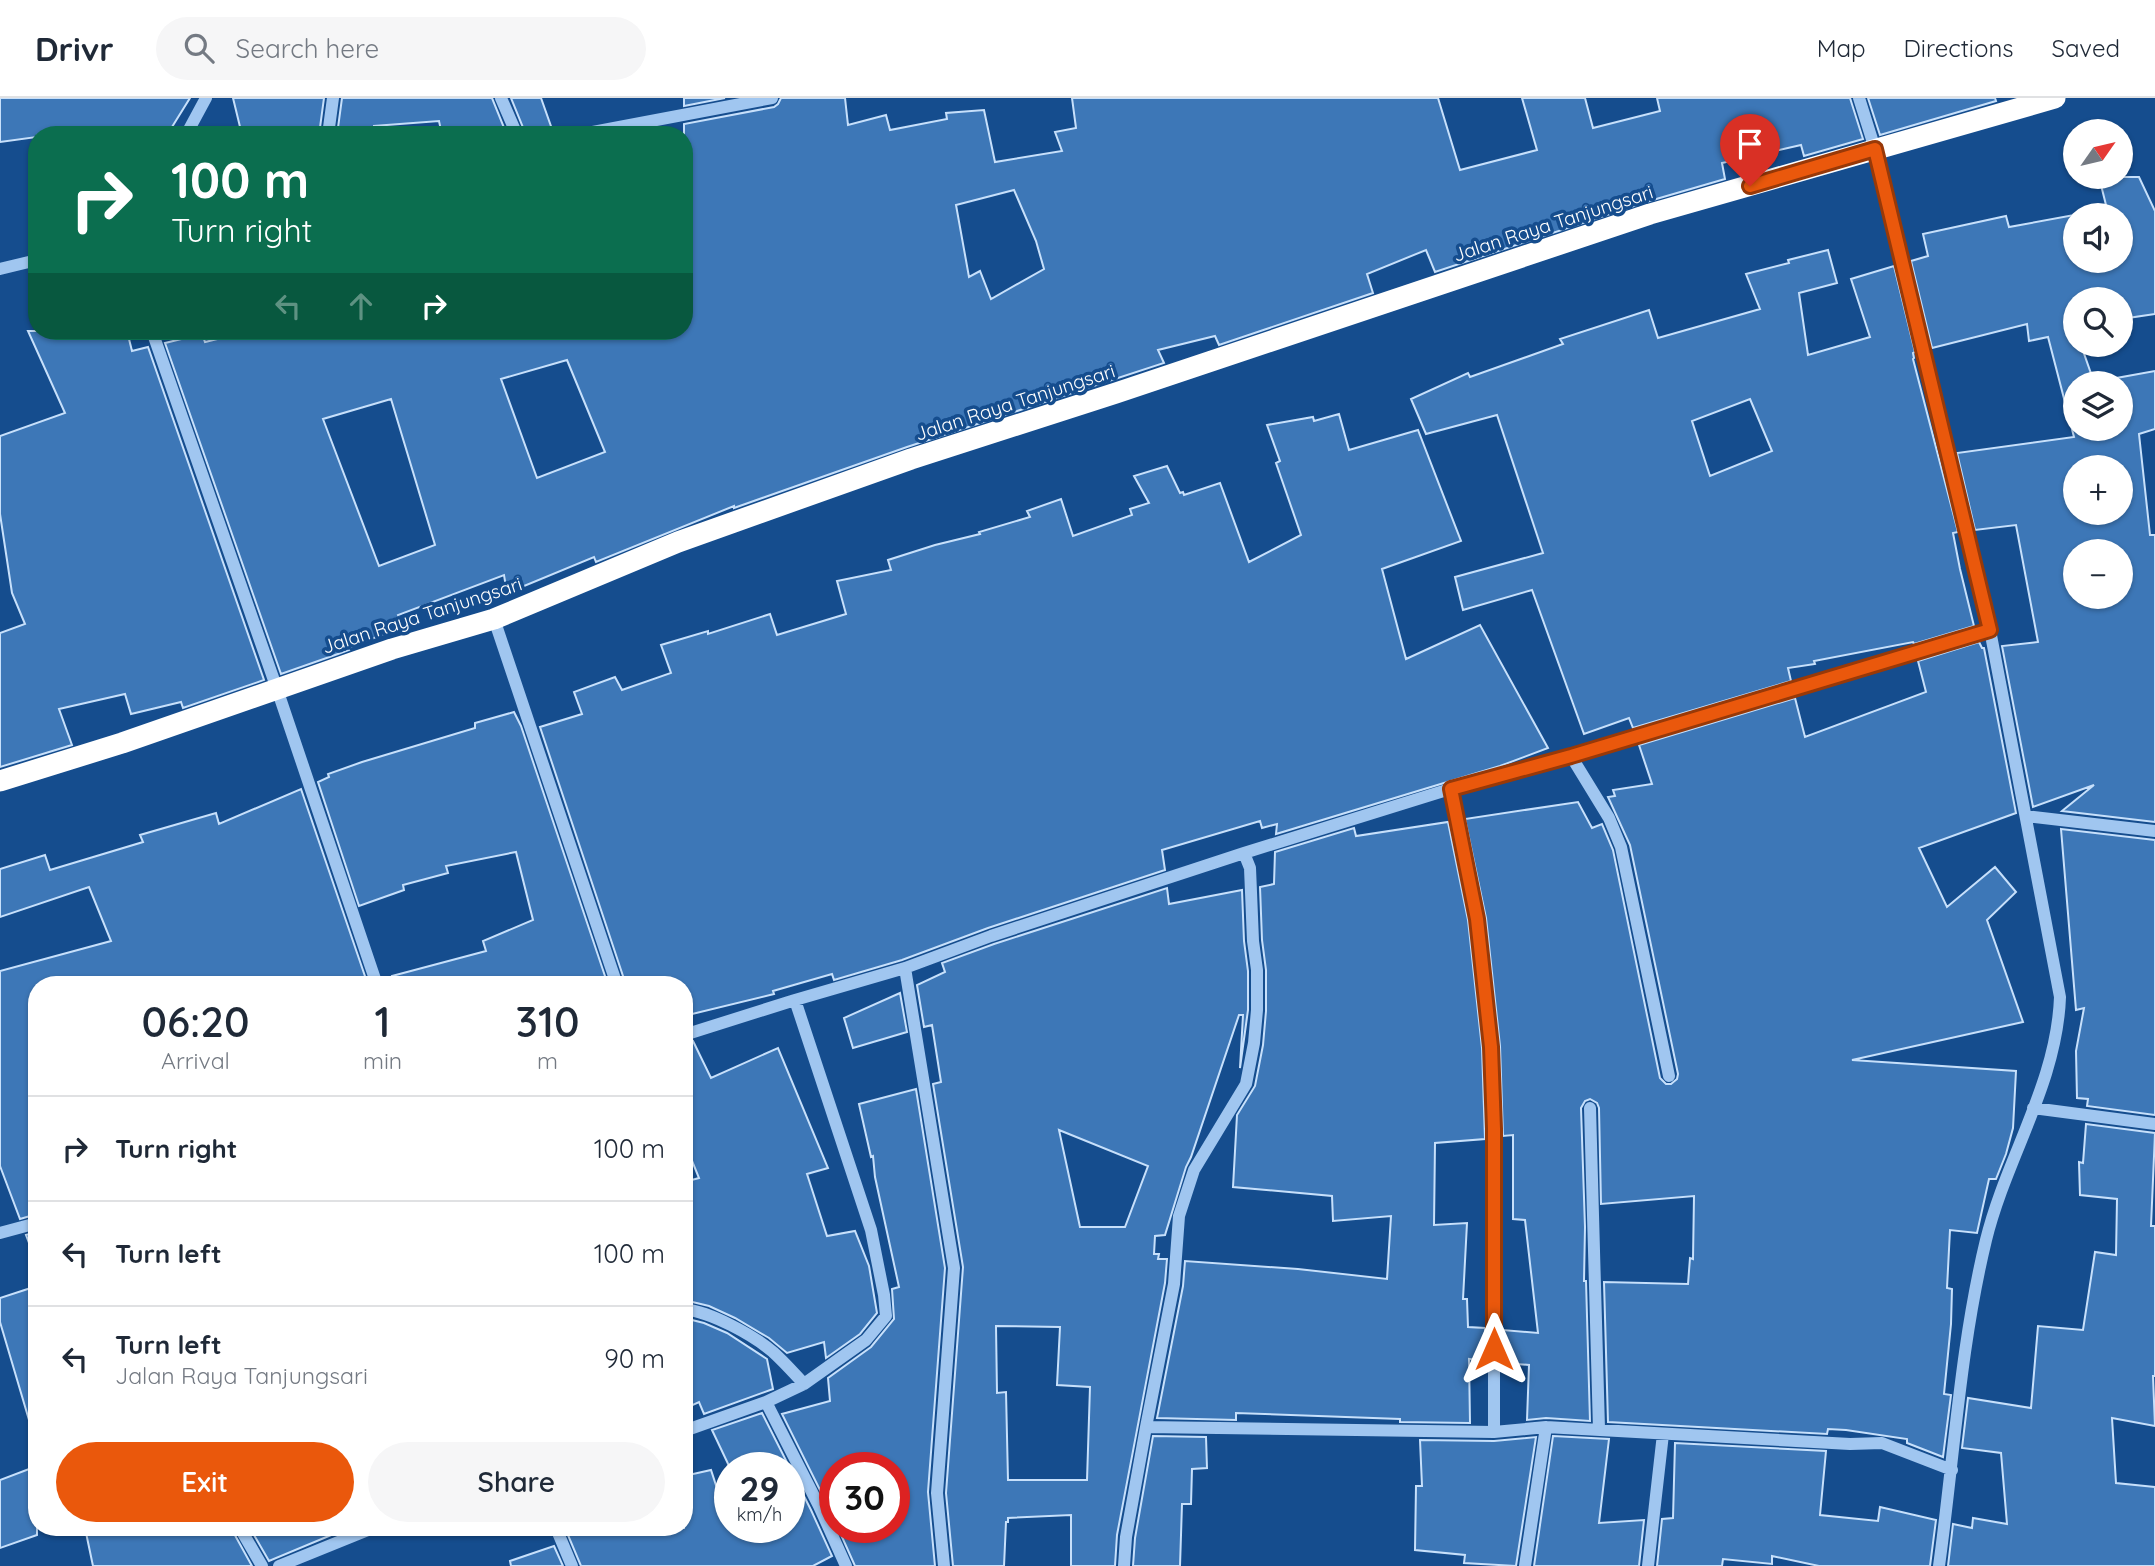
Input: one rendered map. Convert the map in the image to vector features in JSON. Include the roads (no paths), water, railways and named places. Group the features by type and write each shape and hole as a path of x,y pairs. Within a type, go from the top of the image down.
{"highway":[{"name":"Jalan Raya Tanjungsari","path":"0,782 122,743 392,649 494,619 678,542 911,459 1650,214 2054,98"}],"street":[{"path":"191,126 206,98"},
{"path":"329,126 333,98"},
{"path":"501,98 513,126"},
{"path":"624,126 772,98"},
{"path":"1859,98 1875,149 1990,630 2060,997 2056,1037 2049,1067 1987,1238 1968,1329 1939,1566"},
{"path":"0,269 28,262"},
{"path":"155,340 374,976"},
{"path":"494,619 614,976"},
{"path":"693,1032 905,968 991,936 1244,853 1990,630"},
{"path":"1571,756 1609,818 1621,847 1669,1076"},
{"path":"1451,789 1477,919 1491,1047 1494,1129 1494,1432"},
{"path":"2026,816 2155,831"},
{"path":"1124,1566 1126,1537 1174,1284 1179,1216 1194,1170 1247,1084 1254,1043 1258,1010 1257,970 1252,941 1250,867 1244,853"},
{"path":"905,968 954,1268 937,1493 944,1566"},
{"path":"693,1428 766,1402 804,1384 866,1340 886,1315 871,1230 795,1000"},
{"path":"1590,1108 1599,1429"},
{"path":"2033,1108 2155,1124"},
{"path":"0,1233 28,1225"},
{"path":"693,1311 708,1315 772,1352 804,1384"},
{"path":"766,1402 846,1566"},
{"path":"1146,1427 1494,1432 1546,1427 1850,1444 1882,1443 1952,1470"},
{"path":"1525,1566 1546,1427"},
{"path":"1648,1566 1663,1434"},
{"path":"245,1536 262,1566"},
{"path":"279,1566 353,1536"},
{"path":"559,1536 572,1566"}]}
